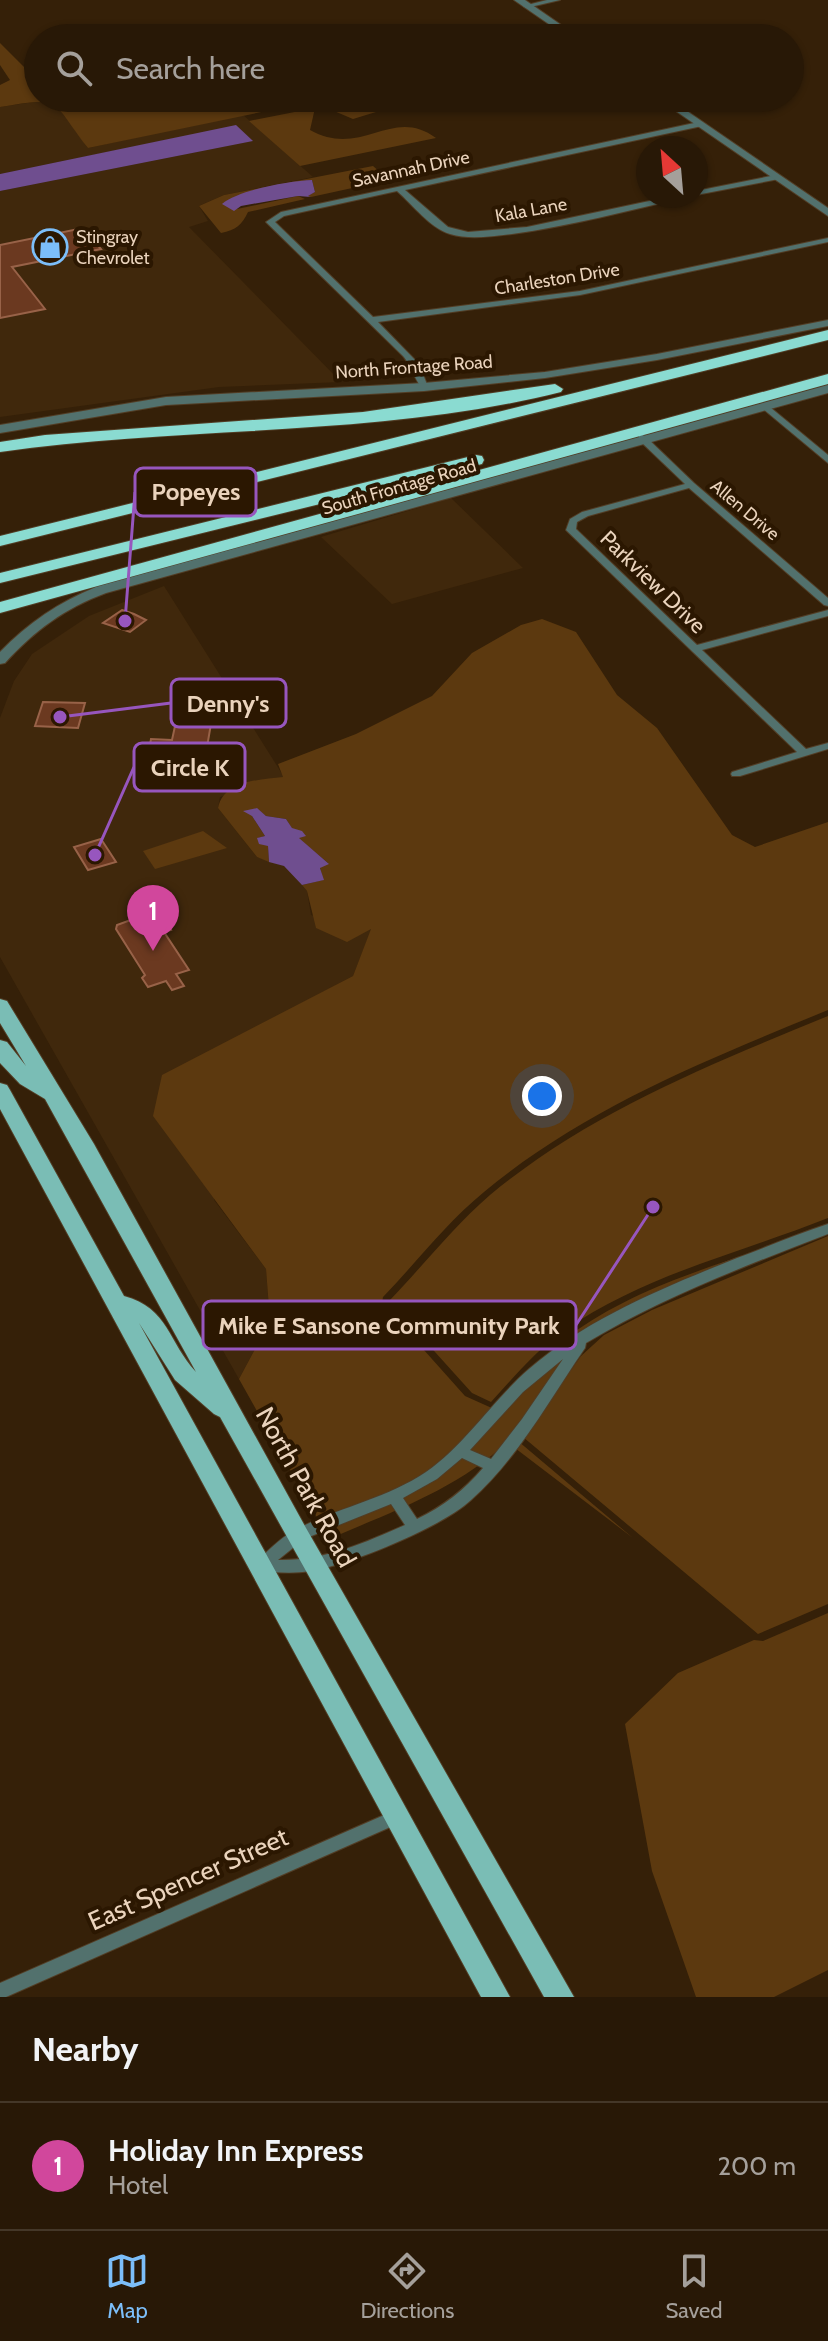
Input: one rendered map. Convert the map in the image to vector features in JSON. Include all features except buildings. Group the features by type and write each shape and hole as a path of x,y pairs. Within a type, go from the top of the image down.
{"highway":[{"path":"0,541 828,335"},
{"path":"0,449 96,437 431,409 572,386 713,358 751,354"},
{"path":"0,578 828,373"},
{"path":"2,608 828,379"}],"main road":[{"name":"North Park Road","path":"0,1006 83,1144 297,1535 560,1997"},
{"path":"0,1047 9,1064 24,1079 50,1093"},
{"path":"0,1090 496,1997"},
{"path":"116,1302 132,1305 152,1319 180,1370 233,1419"}],"street":[{"path":"522,3 557,0"},
{"path":"522,3 554,24"},
{"path":"682,112 828,213"},
{"name":"Savannah Drive","path":"372,320 270,222 281,214 699,124"},
{"path":"708,191 776,177"},
{"name":"Kala Lane","path":"398,188 449,232 471,236 534,227 636,206"},
{"name":"Charleston Drive","path":"372,320 580,293 828,240"},
{"path":"372,320 416,366 424,387"},
{"name":"North Frontage Road","path":"0,429 166,401 424,387 598,367 828,323"},
{"name":"South Frontage Road","path":"0,660 28,628 84,596 642,438 828,389"},
{"path":"765,406 828,460"},
{"name":"Allen Drive","path":"642,438 691,485 828,603"},
{"name":"Parkview Drive","path":"691,485 585,514 573,521 571,530 804,753"},
{"path":"694,649 828,613"},
{"path":"736,774 828,746"},
{"path":"261,1566 297,1535 394,1497 433,1474 529,1378 621,1313 828,1229"},
{"path":"261,1566 314,1565 415,1527 464,1498 493,1466 584,1339"},
{"path":"459,1451 493,1466"},
{"path":"394,1497 415,1527"},
{"name":"East Spencer Street","path":"0,1991 398,1816"}],"shaded area":[{"path":"0,43 24,67 24,104 0,107 0,85 10,80 0,65"},
{"path":"24,103 24,112 63,112 88,148 242,114 313,177 224,195 199,206 208,221 189,227 341,382 219,387 0,417 0,191 252,141 235,126 0,174 0,107"},
{"path":"62,112 262,112 88,148"},
{"path":"295,112 314,112 310,130 329,137 361,137 405,127 420,129 436,138 300,166 249,121"},
{"path":"336,112 376,112 353,119"},
{"path":"236,125 253,141 0,191 0,174"},
{"path":"373,166 389,180 311,197 307,196 315,192 312,180 302,181 230,199 237,209 298,196 305,199 248,212 238,226 221,233 199,206 224,195"},
{"path":"312,180 315,192 308,196 311,197 298,196 241,206 234,211 222,204 251,191"},
{"path":"451,498 523,568 392,604 321,537"},
{"path":"164,586 284,777 220,797 218,808 257,857 284,866 296,877 307,891 311,915 372,928 353,976 282,1014 214,1200 266,1269 270,1321 239,1379 0,957 0,718 14,681 32,654 89,616"},
{"path":"542,619 576,632 617,695 657,728 732,835 755,847 828,822 828,1010 693,1067 606,1110 564,1135 523,1162 470,1204 383,1297 382,1303 465,1396 494,1409 549,1353 595,1318 682,1277 804,1235 599,1330 575,1352 518,1441 633,1538 507,1442 488,1459 445,1486 329,1539 239,1379 270,1321 266,1269 153,1116 162,1075 353,976 371,929 347,942 316,928 307,891 302,885 323,880 320,867 328,863 298,838 286,819 266,816 256,808 252,816 265,836 258,838 268,845 269,862 257,857 218,808 227,792 235,787 283,777 278,764 356,734 432,696 472,653 521,625"},
{"path":"257,808 266,816 286,819 292,828 302,831 306,836 299,838 329,864 320,868 324,880 302,885 284,866 269,862 268,846 259,844 257,838 265,836 252,816 243,811"},
{"path":"203,831 227,848 155,869 143,851"},
{"path":"828,1016 828,1218 693,1266 595,1311 545,1346 491,1402 472,1393 389,1301 490,1195 568,1139 695,1072"},
{"path":"828,1236 828,1604 758,1634 523,1437 581,1356 604,1335 652,1310"},
{"path":"828,1613 828,1970 774,1997 696,1997 652,1871 625,1724 678,1673 754,1640 763,1641"}],"place":[{"name":"Stingray Chevrolet","path":"50,247"},
{"name":"Popeyes","path":"125,621"},
{"name":"Denny's","path":"60,717"},
{"name":"Circle K","path":"95,855"},
{"name":"Holiday Inn Express","path":"153,951"},
{"name":"Mike E Sansone Community Park","path":"653,1207"}]}
